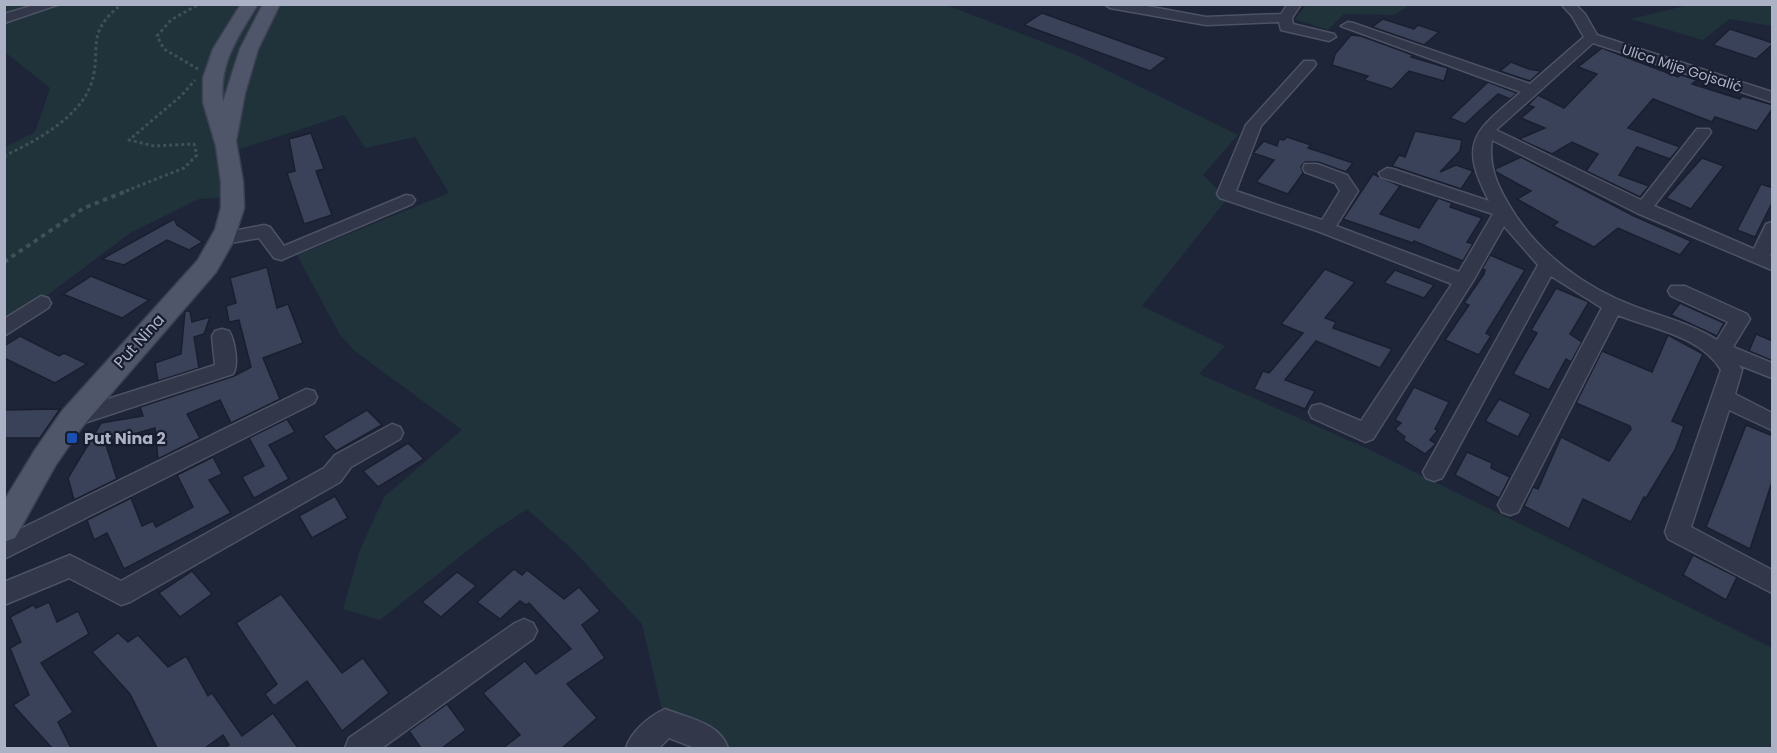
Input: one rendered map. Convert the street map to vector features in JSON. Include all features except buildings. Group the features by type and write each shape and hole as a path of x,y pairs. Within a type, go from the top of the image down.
{"main road":[{"name":"Put Nina","path":"4,529 45,458 72,419 207,266 225,238 231,222 234,197 226,143 220,131 214,106 213,78 218,57 250,4"},
{"name":"Put Nina","path":"226,143 235,93 249,49 272,4"}],"street":[{"path":"1110,4 1206,21 1286,22 1329,37"},
{"path":"1286,22 1296,4"},
{"path":"1567,4 1578,14 1591,38 1534,91 1486,131 1480,152 1482,170 1503,212 1529,248 1566,279 1613,305 1694,337 1720,352 1737,355 1773,371"},
{"path":"4,13 44,5"},
{"path":"4,19 44,5"},
{"path":"1348,26 1534,91"},
{"name":"Ulica Mije Gojsalić","path":"1591,38 1773,97"},
{"path":"1309,64 1254,125 1226,194 1326,228 1463,281"},
{"path":"1486,131 1558,170 1755,262 1773,228"},
{"path":"1643,209 1703,132"},
{"path":"1311,168 1341,178 1349,191 1326,228"},
{"path":"1387,173 1503,212"},
{"path":"225,238 264,231 281,255 406,200"},
{"path":"1320,412 1365,433 1463,281 1503,212"},
{"path":"1434,472 1548,264"},
{"path":"1678,291 1740,319 1720,352"},
{"path":"4,329 41,303"},
{"path":"1510,505 1613,305"},
{"path":"72,419 226,369 222,336"},
{"path":"1720,352 1732,370 1677,532 1773,582"},
{"path":"4,549 306,397"},
{"path":"1722,397 1773,422"},
{"path":"4,594 70,566 121,594 333,475 343,461 392,433"},
{"path":"359,748 524,631"},
{"path":"640,748 665,723 706,739 714,748"}],"path":[{"path":"4,156 29,145 85,96 91,79 92,56 98,29 109,12 122,4"},
{"path":"4,262 84,208 184,168 197,155 194,144 154,146 129,141 182,95 200,74 195,65 164,49 157,36 171,20 199,4"}],"shaded area":[{"path":"52,4 946,5 1074,54 1238,135 1203,175 1227,199 1142,306 1225,346 1199,374 1366,448 1772,648 1772,748 714,748 706,739 665,723 642,624 573,550 527,509 486,536 380,620 343,609 360,550 384,497 462,430 355,351 340,335 297,255 449,193 415,137 365,148 344,115 228,153 234,197 199,199 130,233 5,327 5,147 35,132 50,88 5,52 5,5 34,8"},
{"path":"1306,5 1410,5 1393,15 1344,14 1328,30 1295,19"},
{"path":"1682,5 1772,5 1772,26 1729,19 1703,40 1631,19 1684,6"}],"place":[{"name":"Put Nina 2","path":"72,438"}]}
